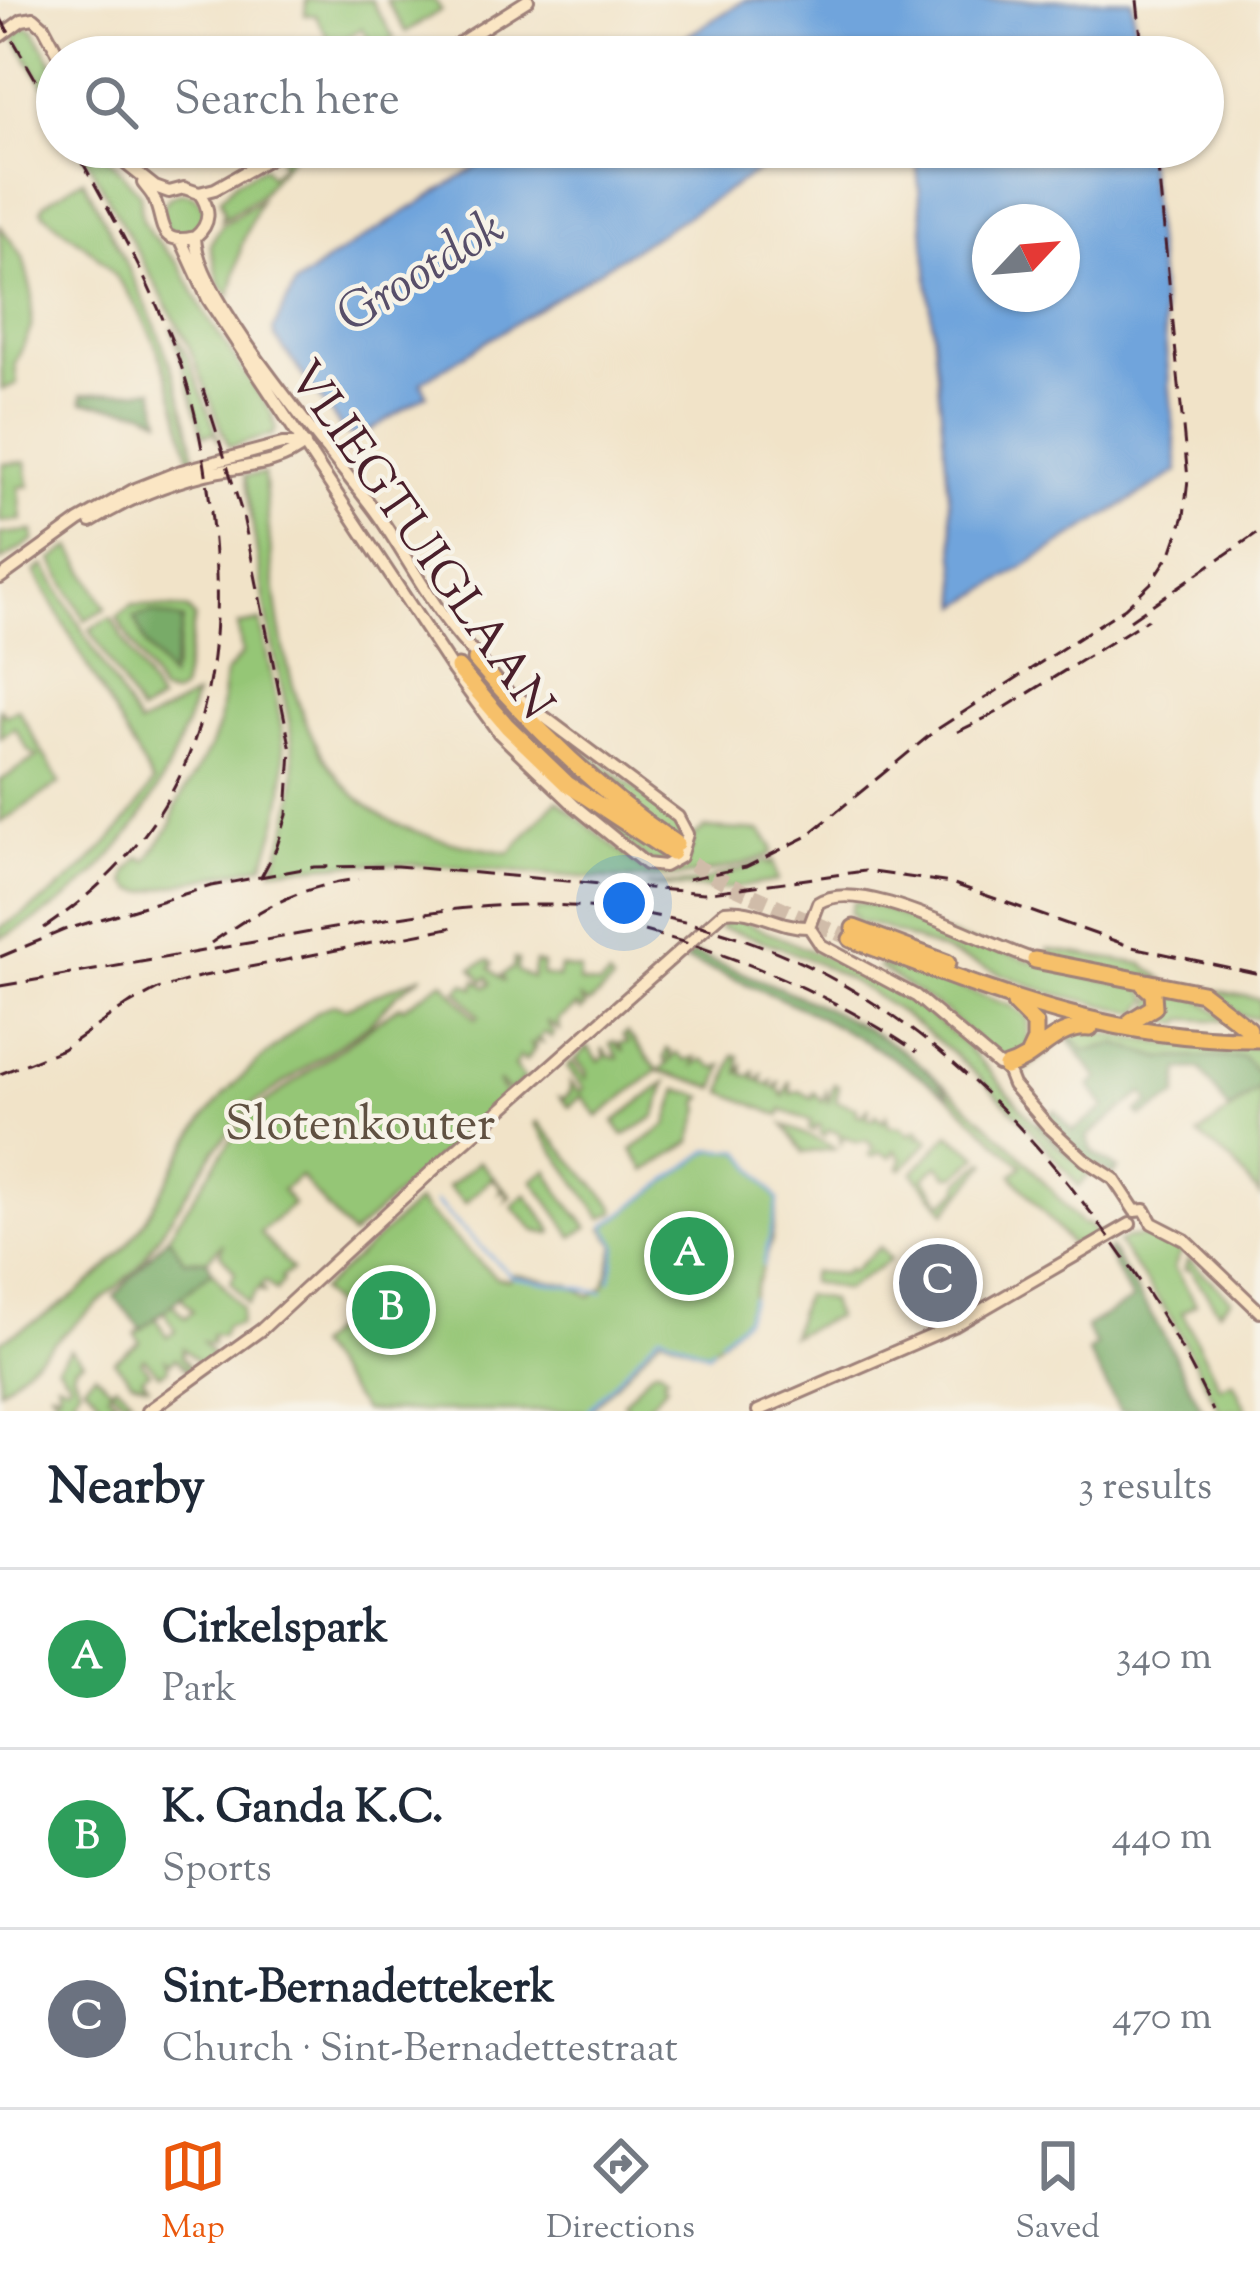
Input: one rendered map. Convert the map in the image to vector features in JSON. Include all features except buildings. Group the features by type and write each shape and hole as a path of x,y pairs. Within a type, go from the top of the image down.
{"highway":[{"path":"452,664 567,784 674,848 552,743 473,655"},
{"path":"852,933 1018,991 1131,1021 1256,1032 1204,1038 1111,1027 1009,998 852,933"},
{"path":"1035,960 1202,993 1256,1032"},
{"path":"1131,1021 1152,1010 1155,1002 1153,993 1140,982"},
{"path":"1009,998 1034,1024 1035,1041 1025,1059"},
{"path":"1006,1067 1063,1031 1111,1027"}],"main road":[{"path":"471,36 528,0"},
{"path":"0,36 22,20 39,21 48,36"},
{"path":"131,168 158,206"},
{"path":"199,193 253,168"},
{"path":"137,174 169,192"},
{"path":"208,207 233,179"},
{"path":"184,188 199,193 208,207 208,221 195,237 182,240 163,231 158,206 169,192 184,188"},
{"name":"VLIEGTUIGLAAN","path":"182,240 208,299 499,733 623,846 652,866 664,866 680,857 687,834 678,817 526,705 473,655 213,288 195,237"},
{"path":"288,450 290,422"},
{"path":"305,444 309,428"},
{"path":"0,578 133,490 181,471 305,444"},
{"path":"305,444 329,463 377,524 387,529"},
{"path":"288,450 316,461"},
{"path":"809,927 818,903 852,894 893,903 1035,960"},
{"path":"148,1411 264,1328 732,909 782,926 809,927"},
{"path":"809,927 821,945 916,996 1006,1067 1013,1084 1048,1126 1084,1160 1114,1179 1135,1211"},
{"path":"1135,1211 1148,1212 1152,1222 1185,1240 1260,1312"},
{"path":"758,1411 954,1326 1130,1224 1135,1211"},
{"path":"1130,1224 1141,1232 1152,1222"}],"green space":[{"path":"306,0 371,0 393,36 367,36 362,28 349,36 327,36 315,15 305,15"},
{"path":"386,0 435,0 441,10 406,32"},
{"path":"27,27 34,30 36,73 13,35"},
{"path":"92,168 117,168 140,194 142,218 150,234 180,266 207,317 271,412 276,429 272,435 229,447 188,344"},
{"path":"262,168 270,176 282,168 260,195 222,220 220,199 237,181"},
{"path":"83,179 164,349 187,420 195,458 190,460 168,379 133,301 99,258 41,210"},
{"path":"183,193 198,199 204,214 198,229 183,235 168,229 162,214 168,199"},
{"path":"260,200 242,243 230,296 220,285 210,244 222,225"},
{"path":"0,226 23,257 32,293 31,328 15,364 17,383 2,390"},
{"path":"172,327 220,442 215,433 203,435"},
{"path":"154,389 161,419 144,411 82,402 82,395"},
{"path":"26,462 29,486 19,487 22,520 0,522 3,464"},
{"path":"264,474 278,615 302,711 322,754 349,790 386,818 431,836 510,853 557,800 645,872 678,865 694,836 705,828 761,831 772,854 701,874 665,878 592,878 403,864 272,870 291,809 294,756 245,476"},
{"path":"33,531 34,540 0,561 0,534"},
{"path":"71,547 106,608 85,620 52,560"},
{"path":"44,565 139,726 195,696 166,772 124,840 69,896 0,938 0,928 86,866 153,783 35,572"},
{"path":"132,605 187,609 195,618 181,691 172,696 161,693 117,617","holes":["182,620 169,676 146,645"]},
{"path":"153,613 183,620 170,678 146,645 134,617"},
{"path":"111,617 159,702 140,714 90,629"},
{"path":"260,621 279,716 284,770 282,799 263,865 146,892 134,890 126,882 127,873 140,857 147,861 210,748 219,724 225,674 242,654 238,625"},
{"path":"514,699 677,819 685,837 668,862 651,863 560,788 589,806 621,797"},
{"path":"0,709 6,715 18,709 60,783 0,823 0,781 38,756 29,751 15,728 0,738"},
{"path":"773,860 778,881 725,889 647,886 700,882 767,861 769,865"},
{"path":"853,902 1036,962 1142,988 1150,999 1138,1013 1048,992 879,926 854,921 850,914"},
{"path":"736,918 849,969 930,1016 971,1052 1054,1143 1091,1172 1079,1186 963,1063 874,995 826,967 720,928 724,921"},
{"path":"1048,949 1143,964 1166,981 1053,959"},
{"path":"693,953 871,1031 932,1074 950,1097 822,1019 685,960"},
{"name":"Slotenkouter","path":"514,959 518,960 517,971 532,978 535,962 543,964 542,975 558,978 560,967 580,970 579,982 599,986 609,977 613,982 589,1004 581,999 585,1007 581,1011 577,1006 558,1020 560,1030 546,1021 554,1034 551,1038 545,1032 539,1038 544,1044 536,1040 535,1048 530,1043 534,1050 525,1061 520,1056 514,1066 525,1079 510,1092 498,1081 506,1096 351,1236 300,1176 282,1190 293,1204 260,1233 292,1270 281,1277 276,1291 265,1281 261,1286 266,1293 258,1289 248,1304 231,1282 235,1272 220,1254 223,1243 207,1260 184,1260 168,1236 246,1117 400,1005 403,1008 443,981 476,1019 479,1016 457,990 465,983 474,988 476,980 486,987 491,983 472,968 489,960 490,968 505,982 502,975 513,968"},
{"path":"894,963 1011,1006 1028,1017 1029,1049 1007,1060 996,1057 943,1010 878,967 891,968"},
{"path":"423,975 370,1023 248,1108 137,1269 0,1390 0,1341 60,1306 113,1261 142,1225 199,1127 232,1086 316,1012 334,1004 345,1008"},
{"path":"1208,989 1260,999 1260,1019 1242,1016"},
{"path":"1156,990 1199,998 1230,1021 1148,1019"},
{"path":"1083,1030 1170,1044 1260,1047 1260,1076 1242,1057 1161,1058 1116,1044 1085,1051 1067,1037 1016,1077 1045,1046"},
{"path":"627,1032 658,1070 598,1117 582,1096 569,1107 560,1097 571,1091 570,1082 580,1092 584,1088 567,1067 572,1062 586,1078 587,1072 576,1059 588,1047 599,1061 605,1057 602,1048 618,1058 610,1044 614,1041 624,1052 619,1043 628,1042 623,1035"},
{"path":"1067,1037 1085,1051 1116,1044 1161,1058 1243,1057 1260,1076 1260,1088 1229,1110 1200,1069 1180,1070 1177,1096 1141,1117 1137,1112 1150,1102 1143,1093 1087,1137 1093,1152 1118,1169 1113,1175 1098,1166 1091,1172 1037,1124 1055,1110 1073,1131 1105,1108 1090,1086 1098,1079"},
{"path":"667,1049 670,1061 677,1053 685,1060 696,1057 694,1065 703,1059 715,1068 723,1065 716,1088 659,1071 667,1064"},
{"path":"734,1055 739,1056 739,1074 743,1066 744,1075 751,1076 755,1070 754,1079 759,1080 763,1073 761,1081 767,1085 772,1081 771,1087 780,1081 778,1089 784,1096 790,1081 791,1094 800,1091 812,1098 814,1092 822,1101 826,1092 828,1104 834,1084 839,1086 836,1101 857,1108 856,1114 862,1116 869,1107 867,1117 874,1120 876,1114 883,1122 886,1115 889,1126 901,1127 911,1135 915,1129 920,1131 918,1138 923,1135 929,1141 902,1169 902,1158 895,1150 891,1157 878,1152 875,1157 869,1155 873,1147 866,1140 844,1136 841,1143 839,1133 828,1130 825,1136 820,1134 821,1126 809,1129 811,1121 782,1110 780,1116 723,1092"},
{"path":"666,1082 656,1116 624,1136 614,1122"},
{"path":"941,1082 1016,1150 1082,1225 1098,1235 1071,1245 1012,1175 1022,1166 950,1097"},
{"path":"1260,1088 1260,1196 1233,1162 1198,1135"},
{"path":"678,1089 704,1097 691,1142 646,1171 632,1150 667,1125"},
{"path":"535,1124 615,1212 602,1218"},
{"path":"784,1125 836,1148 836,1149 803,1153"},
{"path":"949,1134 979,1156 956,1176 948,1176 938,1165 924,1178 943,1203 959,1190 960,1182 987,1163 946,1212 913,1173"},
{"path":"710,1150 741,1151 778,1200 771,1243 745,1318 708,1353 661,1336 590,1411 363,1411 315,1346 344,1318 320,1291 417,1202 496,1278 509,1280 514,1274 569,1285 590,1296 605,1286 615,1245 603,1228"},
{"path":"479,1161 511,1196 506,1201 508,1194 499,1193 501,1187 492,1178 465,1203 448,1187"},
{"path":"547,1170 588,1227 573,1237 533,1180"},
{"path":"526,1194 551,1234 536,1231 512,1207"},
{"path":"1155,1235 1183,1248 1174,1268 1196,1304 1182,1312 1220,1387 1233,1381 1247,1411 1220,1411 1173,1321 1118,1243"},
{"path":"168,1236 184,1260 207,1260 212,1271 142,1329 114,1297"},
{"path":"880,1247 890,1260 845,1290 810,1282 812,1272 851,1272"},
{"path":"1110,1248 1203,1411 1120,1411 1088,1352 1096,1346 1086,1327 1132,1300 1107,1253"},
{"path":"1188,1259 1231,1299 1219,1311 1190,1270 1184,1270"},
{"path":"212,1271 242,1309 240,1324 226,1326 222,1336 211,1335 212,1344 203,1342 213,1355 200,1364 183,1348 182,1356 192,1370 188,1372 176,1358 170,1363 166,1360 169,1369 159,1374 144,1358 141,1362 149,1372 142,1377 148,1385 132,1381 114,1361 140,1342 135,1334 154,1315 167,1337 176,1331 162,1309 171,1302 185,1318 193,1311 180,1296"},
{"path":"804,1295 830,1300 835,1317 791,1336"},
{"path":"70,1349 83,1361 73,1373 80,1388 73,1396 84,1407 80,1411 64,1411 67,1407 62,1401 56,1408 52,1405 56,1396 49,1390 59,1393 57,1381 70,1382 57,1365"},
{"path":"659,1368 667,1375 663,1380 667,1385 642,1411 631,1411 623,1403"},
{"path":"95,1373 131,1398 123,1400 111,1389 108,1393 116,1400 107,1404 112,1411 96,1403 99,1399 84,1384"}],"water":[{"path":"745,0 1132,0 1136,36 687,36"},
{"name":"Grootdok","path":"476,168 763,168 421,382 427,395 361,436 346,434 273,330 295,285"},
{"path":"917,168 1148,168 1178,471 960,606"}],"waterway":[{"path":"610,1281 617,1245 605,1226 710,1150 741,1151 778,1200 763,1266"},
{"path":"435,1202 512,1277 603,1292"},
{"path":"719,1341 745,1318 752,1298"},
{"path":"587,1411 660,1333 708,1353 713,1347"}],"tunnel":[{"path":"672,853 732,886 851,939"}],"railway":[{"path":"1137,0 1141,36"},
{"path":"0,17 36,80"},
{"path":"44,928 95,888 137,844 169,797 192,747 207,693 215,636 211,512 191,398 157,305 85,168"},
{"path":"688,879 746,867 806,837 936,730 1125,608 1151,583 1172,551 1184,516 1188,479 1158,168"},
{"path":"203,389 243,516 291,750 287,815 259,881"},
{"path":"1130,620 1260,531"},
{"path":"957,732 998,712 1148,619"},
{"path":"0,957 64,930 211,886 314,867 397,866 704,893 865,871 951,883 1132,947 1260,974"},
{"path":"211,943 280,901 358,879"},
{"path":"0,986 385,919 494,906 608,909 689,923 765,947 836,980 902,1022 964,1073 1023,1131 1135,1273 1213,1411"},
{"path":"121,1009 158,989 199,977 459,926"},
{"path":"644,931 786,980 917,1052"},
{"path":"0,1074 63,1049 133,1001"}],"place":[{"name":"Cirkelspark","path":"689,1256"},
{"name":"Sint-Bernadettekerk","path":"938,1283"},
{"name":"K. Ganda K.C.","path":"391,1310"}]}
